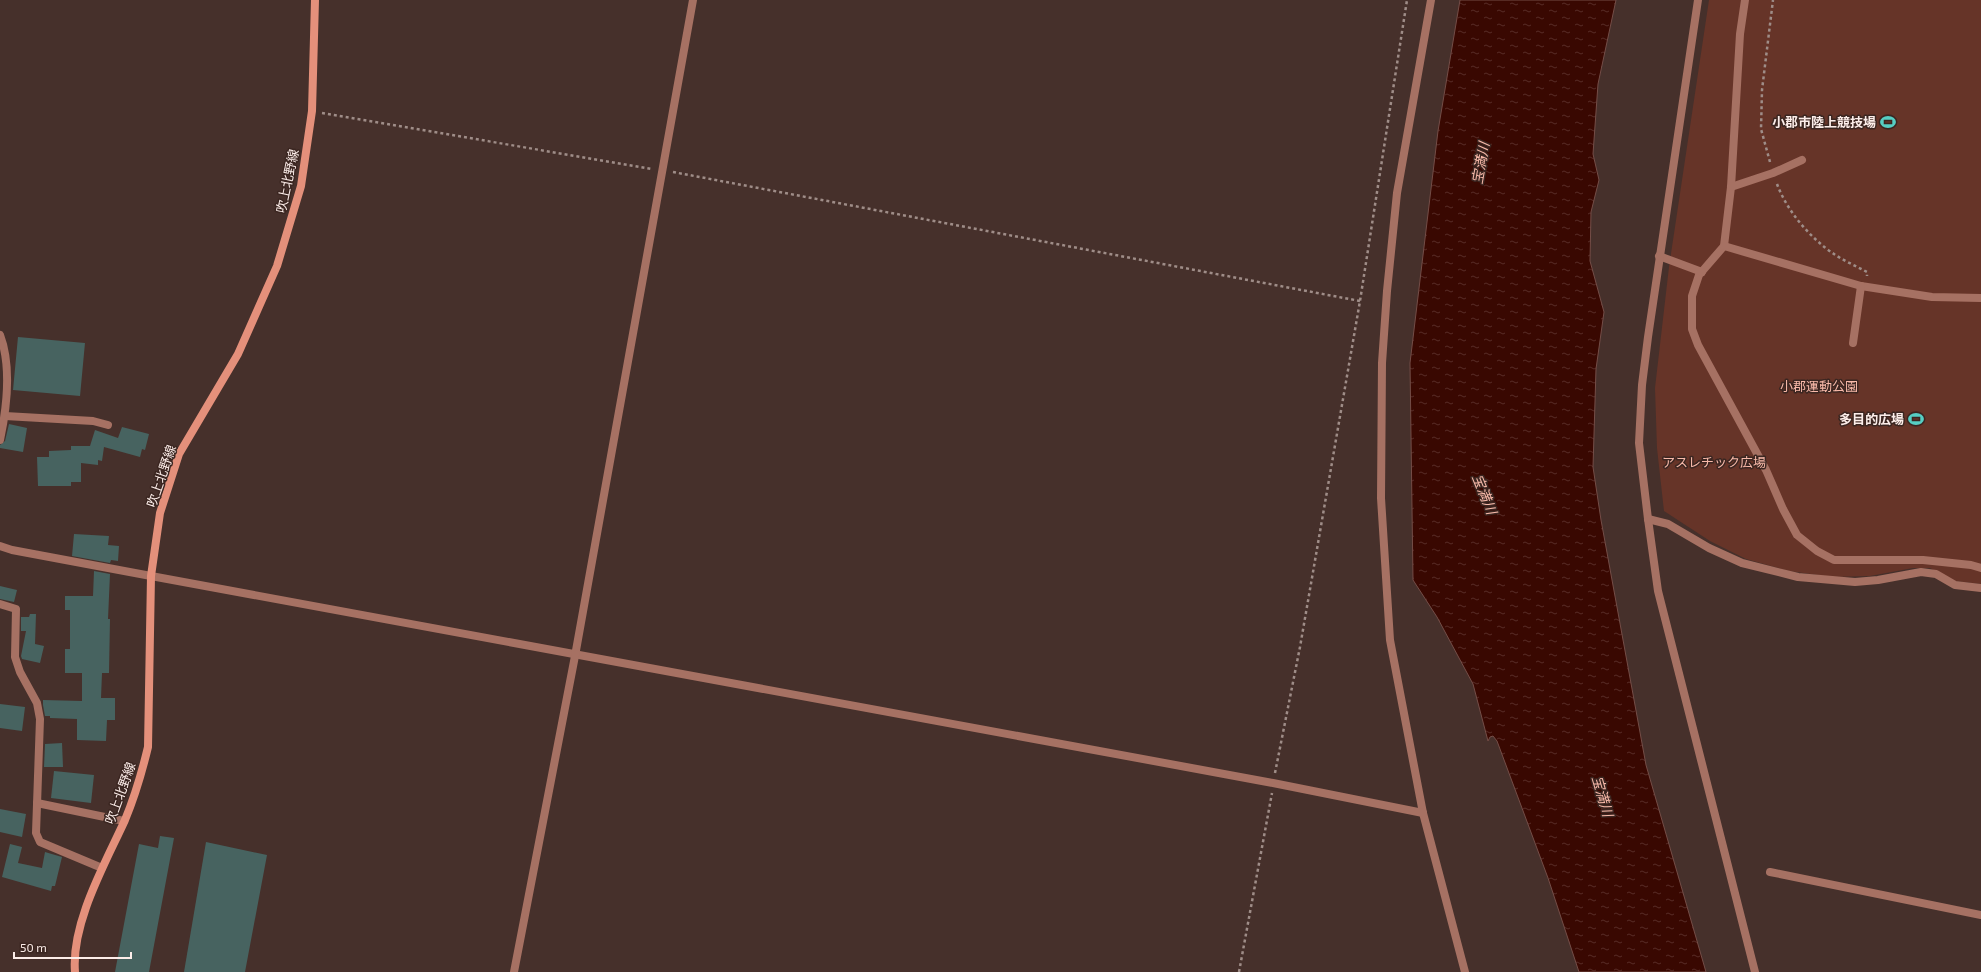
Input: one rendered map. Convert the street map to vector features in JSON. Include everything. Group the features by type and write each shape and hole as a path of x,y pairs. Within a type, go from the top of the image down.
{"main road":[{"name":"吹上北野線","path":"75,972 75,950 78,932 102,868 124,821 142,772 148,747 150,576 160,513 179,454 238,354 278,266 301,186 312,111 315,0"}],"street":[{"path":"514,972 575,656 693,0"},
{"path":"1431,0 1397,193 1387,291 1382,363 1382,498 1390,640 1423,813 1466,972"},
{"path":"1698,0 1659,256 1642,385 1639,443 1658,591 1755,972"},
{"path":"1745,0 1740,34 1731,187 1724,246 1699,275 1692,296 1692,329 1698,345 1766,470 1783,509 1797,534 1817,551 1834,560 1923,560 1971,565 1981,568"},
{"path":"1731,187 1773,173 1802,160"},
{"path":"1724,246 1861,286 1932,297 1981,298"},
{"path":"1659,256 1702,272"},
{"path":"1853,343 1861,286"},
{"path":"0,335 6,361 5,416 0,440"},
{"path":"5,416 71,420 108,425"},
{"path":"1648,519 1668,524 1709,548 1742,563 1798,577 1855,582 1878,580 1921,572 1936,574 1955,585 1978,586 1981,588"},
{"path":"0,546 150,576 575,656 1274,783 1423,813"},
{"path":"0,604 16,608 15,657 20,672 37,703 39,713 36,833 40,842 102,868"},
{"path":"37,803 124,821"},
{"path":"1770,872 1981,915"}],"path":[{"path":"1239,972 1300,647 1360,300 1407,0"},
{"path":"312,111 662,170 1360,300"}],"green space":[{"name":"小郡運動公園","path":"1709,0 1981,0 1981,584 1955,581 1930,568 1913,568 1870,576 1833,577 1789,571 1746,559 1710,541 1664,511 1657,448 1655,388 1669,267"}],"water":[{"name":"宝満川","path":"1460,0 1616,0 1598,84 1593,154 1599,180 1591,212 1590,261 1604,312 1596,369 1593,467 1601,520 1646,765 1706,972 1579,972 1548,878 1497,741 1493,736 1490,737 1488,741 1473,684 1437,617 1413,580 1410,363 1438,131"}],"building":[{"path":"18,337 85,343 80,396 13,390"},
{"path":"9,424 27,428 23,452 0,448 0,445 5,441"},
{"path":"122,427 149,434 145,450 142,449 140,457 104,447 102,461 98,460 98,465 81,463 81,482 71,482 71,486 38,486 37,457 49,457 49,451 71,450 71,446 90,446 95,430 118,438"},
{"path":"74,534 109,536 108,545 119,546 118,561 111,560 110,563 72,556"},
{"path":"94,571 110,574 108,619 110,619 109,673 102,673 101,698 115,698 115,720 107,720 106,741 77,740 77,719 50,718 50,716 45,716 43,705 43,700 82,701 82,673 65,673 65,649 70,649 70,610 65,610 65,596 93,596"},
{"path":"0,586 17,590 14,602 0,599"},
{"path":"30,614 36,614 35,644 44,646 40,663 22,659 21,656 26,631 21,631 21,617 29,617"},
{"path":"0,704 25,707 22,731 0,728"},
{"path":"62,743 63,767 44,767 45,744"},
{"path":"54,771 94,775 91,803 51,798"},
{"path":"0,809 26,814 22,837 0,832"},
{"path":"160,836 174,838 149,972 115,972 139,844 158,848"},
{"path":"206,842 267,855 245,972 184,972"},
{"path":"10,844 22,847 18,863 42,868 45,852 62,857 55,886 52,886 51,891 2,877"}],"place":[{"name":"小郡市陸上競技場","path":"1888,122"},
{"name":"多目的広場","path":"1916,419"}],"park label":[{"name":"アスレチック広場","path":"1714,462"}]}
